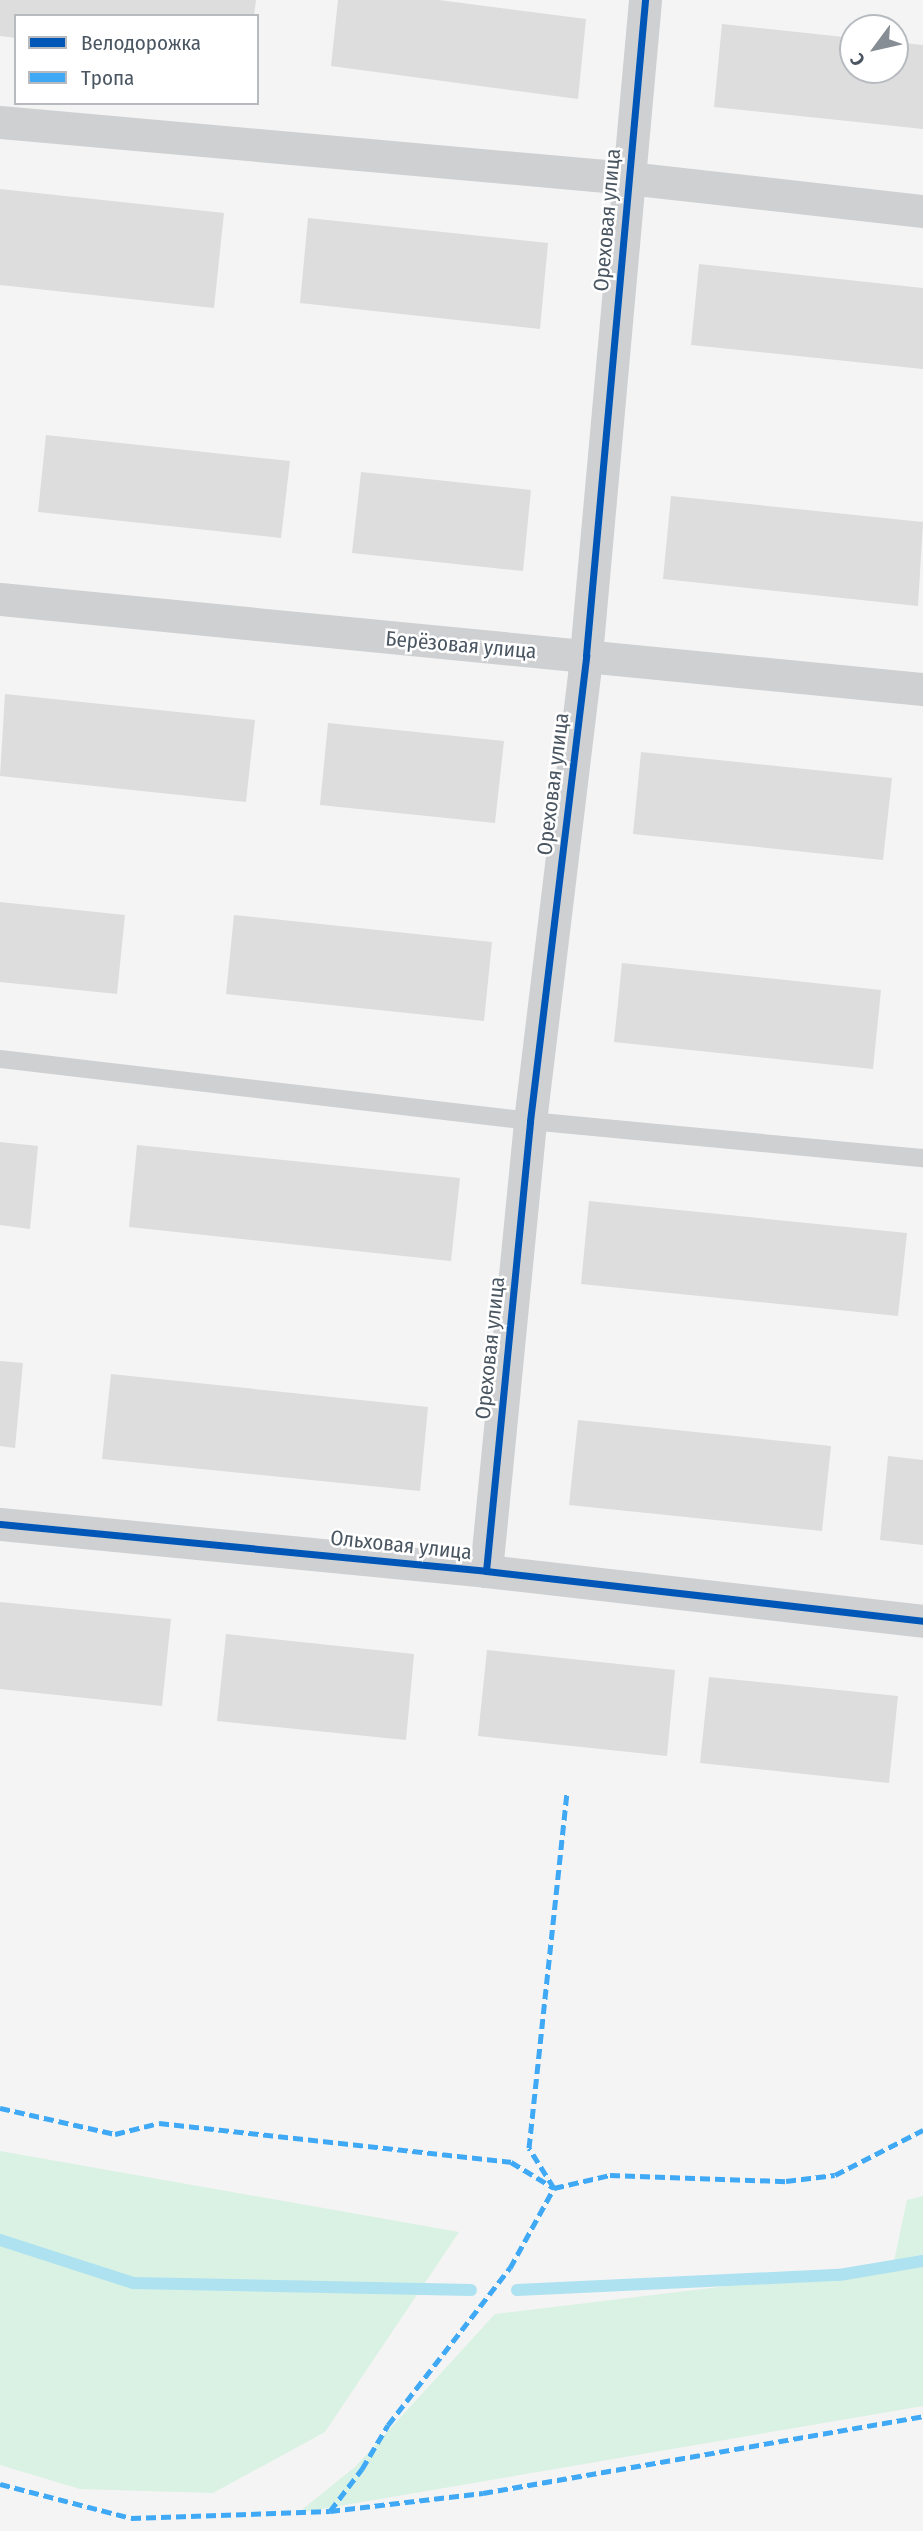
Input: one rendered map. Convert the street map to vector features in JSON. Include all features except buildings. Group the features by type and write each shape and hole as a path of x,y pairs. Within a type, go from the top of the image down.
{"street":[{"name":"Ореховая улица","path":"486,1571 530,1121 586,655 645,0"},
{"name":"Ореховая улица","path":"0,122 628,178 923,211"},
{"name":"Берёзовая улица","path":"0,599 923,689"},
{"name":"Ольховая улица","path":"0,1524 486,1571 923,1621"}],"lane":[{"path":"0,1059 530,1121 923,1158"}],"green space":[{"path":"0,2151 459,2232 325,2432 213,2493 80,2489 0,2465"},
{"path":"923,2196 923,2406 298,2513 356,2466 495,2314 893,2266 907,2200"}],"waterway":[{"path":"0,2240 133,2283 471,2290"},
{"path":"517,2290 839,2275 923,2261"}],"marked path":[{"path":"0,2484 131,2518 330,2511 362,2469 388,2425 510,2268 554,2188 529,2148 567,1791"},
{"path":"0,2108 115,2134 159,2123 511,2162 554,2188 610,2175 786,2181 835,2175 923,2130"},
{"path":"330,2511 483,2493 923,2416"}],"cycle path":[{"path":"486,1571 530,1121 586,655 645,0"},
{"path":"0,1524 486,1571 923,1621"}]}
